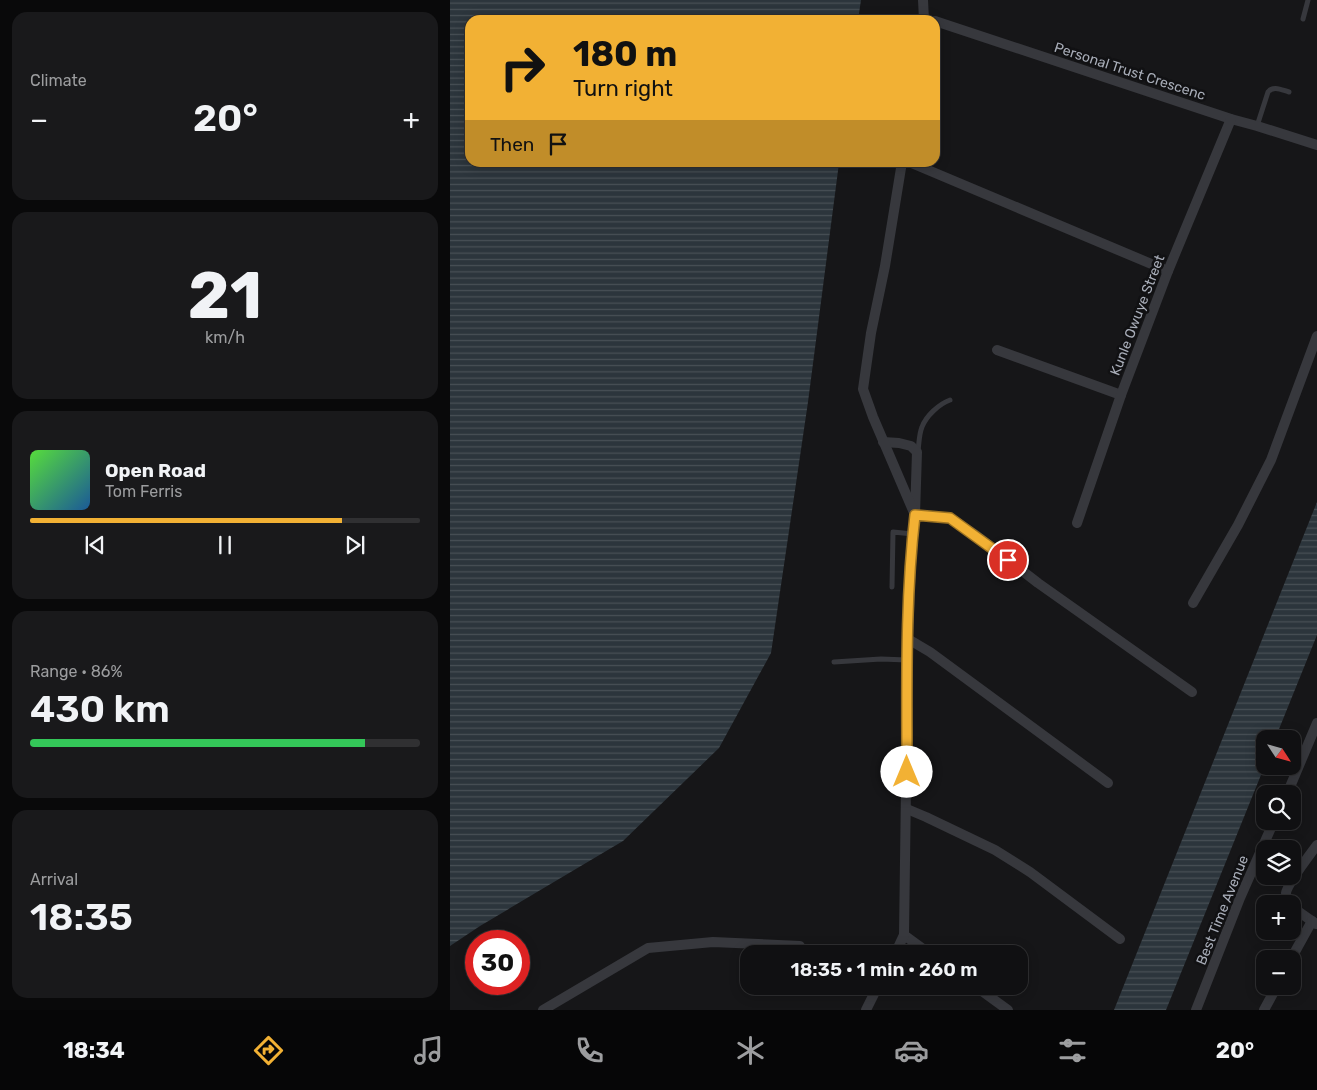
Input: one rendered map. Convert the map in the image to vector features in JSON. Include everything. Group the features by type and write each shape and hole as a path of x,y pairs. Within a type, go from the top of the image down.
{"street":[{"path":"923,0 928,15"},
{"name":"Personal Trust Crescenc","path":"940,23 1231,120 1317,144"},
{"name":"Kunle Owuye Street","path":"1077,523 1120,395 1168,271 1231,120"},
{"path":"901,167 885,266 871,333 863,389 872,417 915,515"},
{"path":"921,167 1168,271"},
{"path":"1193,603 1238,525 1271,460 1317,336"},
{"path":"997,350 1120,395"},
{"path":"883,442 911,446 917,452 908,638 904,935 899,945"},
{"path":"915,515 950,518 1192,692"},
{"path":"908,638 930,652 1108,783"},
{"path":"1290,785 1317,723"},
{"path":"907,809 994,850 1030,872 1120,939"},
{"name":"Best Time Avenue","path":"1196,1010 1240,898 1270,830"},
{"path":"1286,895 1290,884 1317,845"},
{"path":"1298,950 1314,923 1301,914"},
{"path":"904,935 918,945"},
{"path":"543,1010 648,948 713,942 778,945"},
{"path":"866,1010 874,995"},
{"path":"987,995 1008,1010"},
{"path":"1264,1010 1272,995"}],"lane":[{"path":"1303,19 1308,0"},
{"path":"1257,126 1270,89 1289,92"},
{"path":"917,452 922,427 942,403 950,400"},
{"path":"892,587 893,532 913,534"},
{"path":"834,662 881,659 908,660"}],"shaded area":[{"path":"450,0 861,0 859,15 465,15 465,167 838,167 808,402 771,653 719,748 623,841 474,930 465,930 465,936 450,946"},
{"path":"1317,502 1317,635 1279,730 1256,730 1256,775 1261,775 1166,1010 1114,1010"}],"route":[{"path":"907,772 908,638 915,515 950,518 1008,560"}]}
